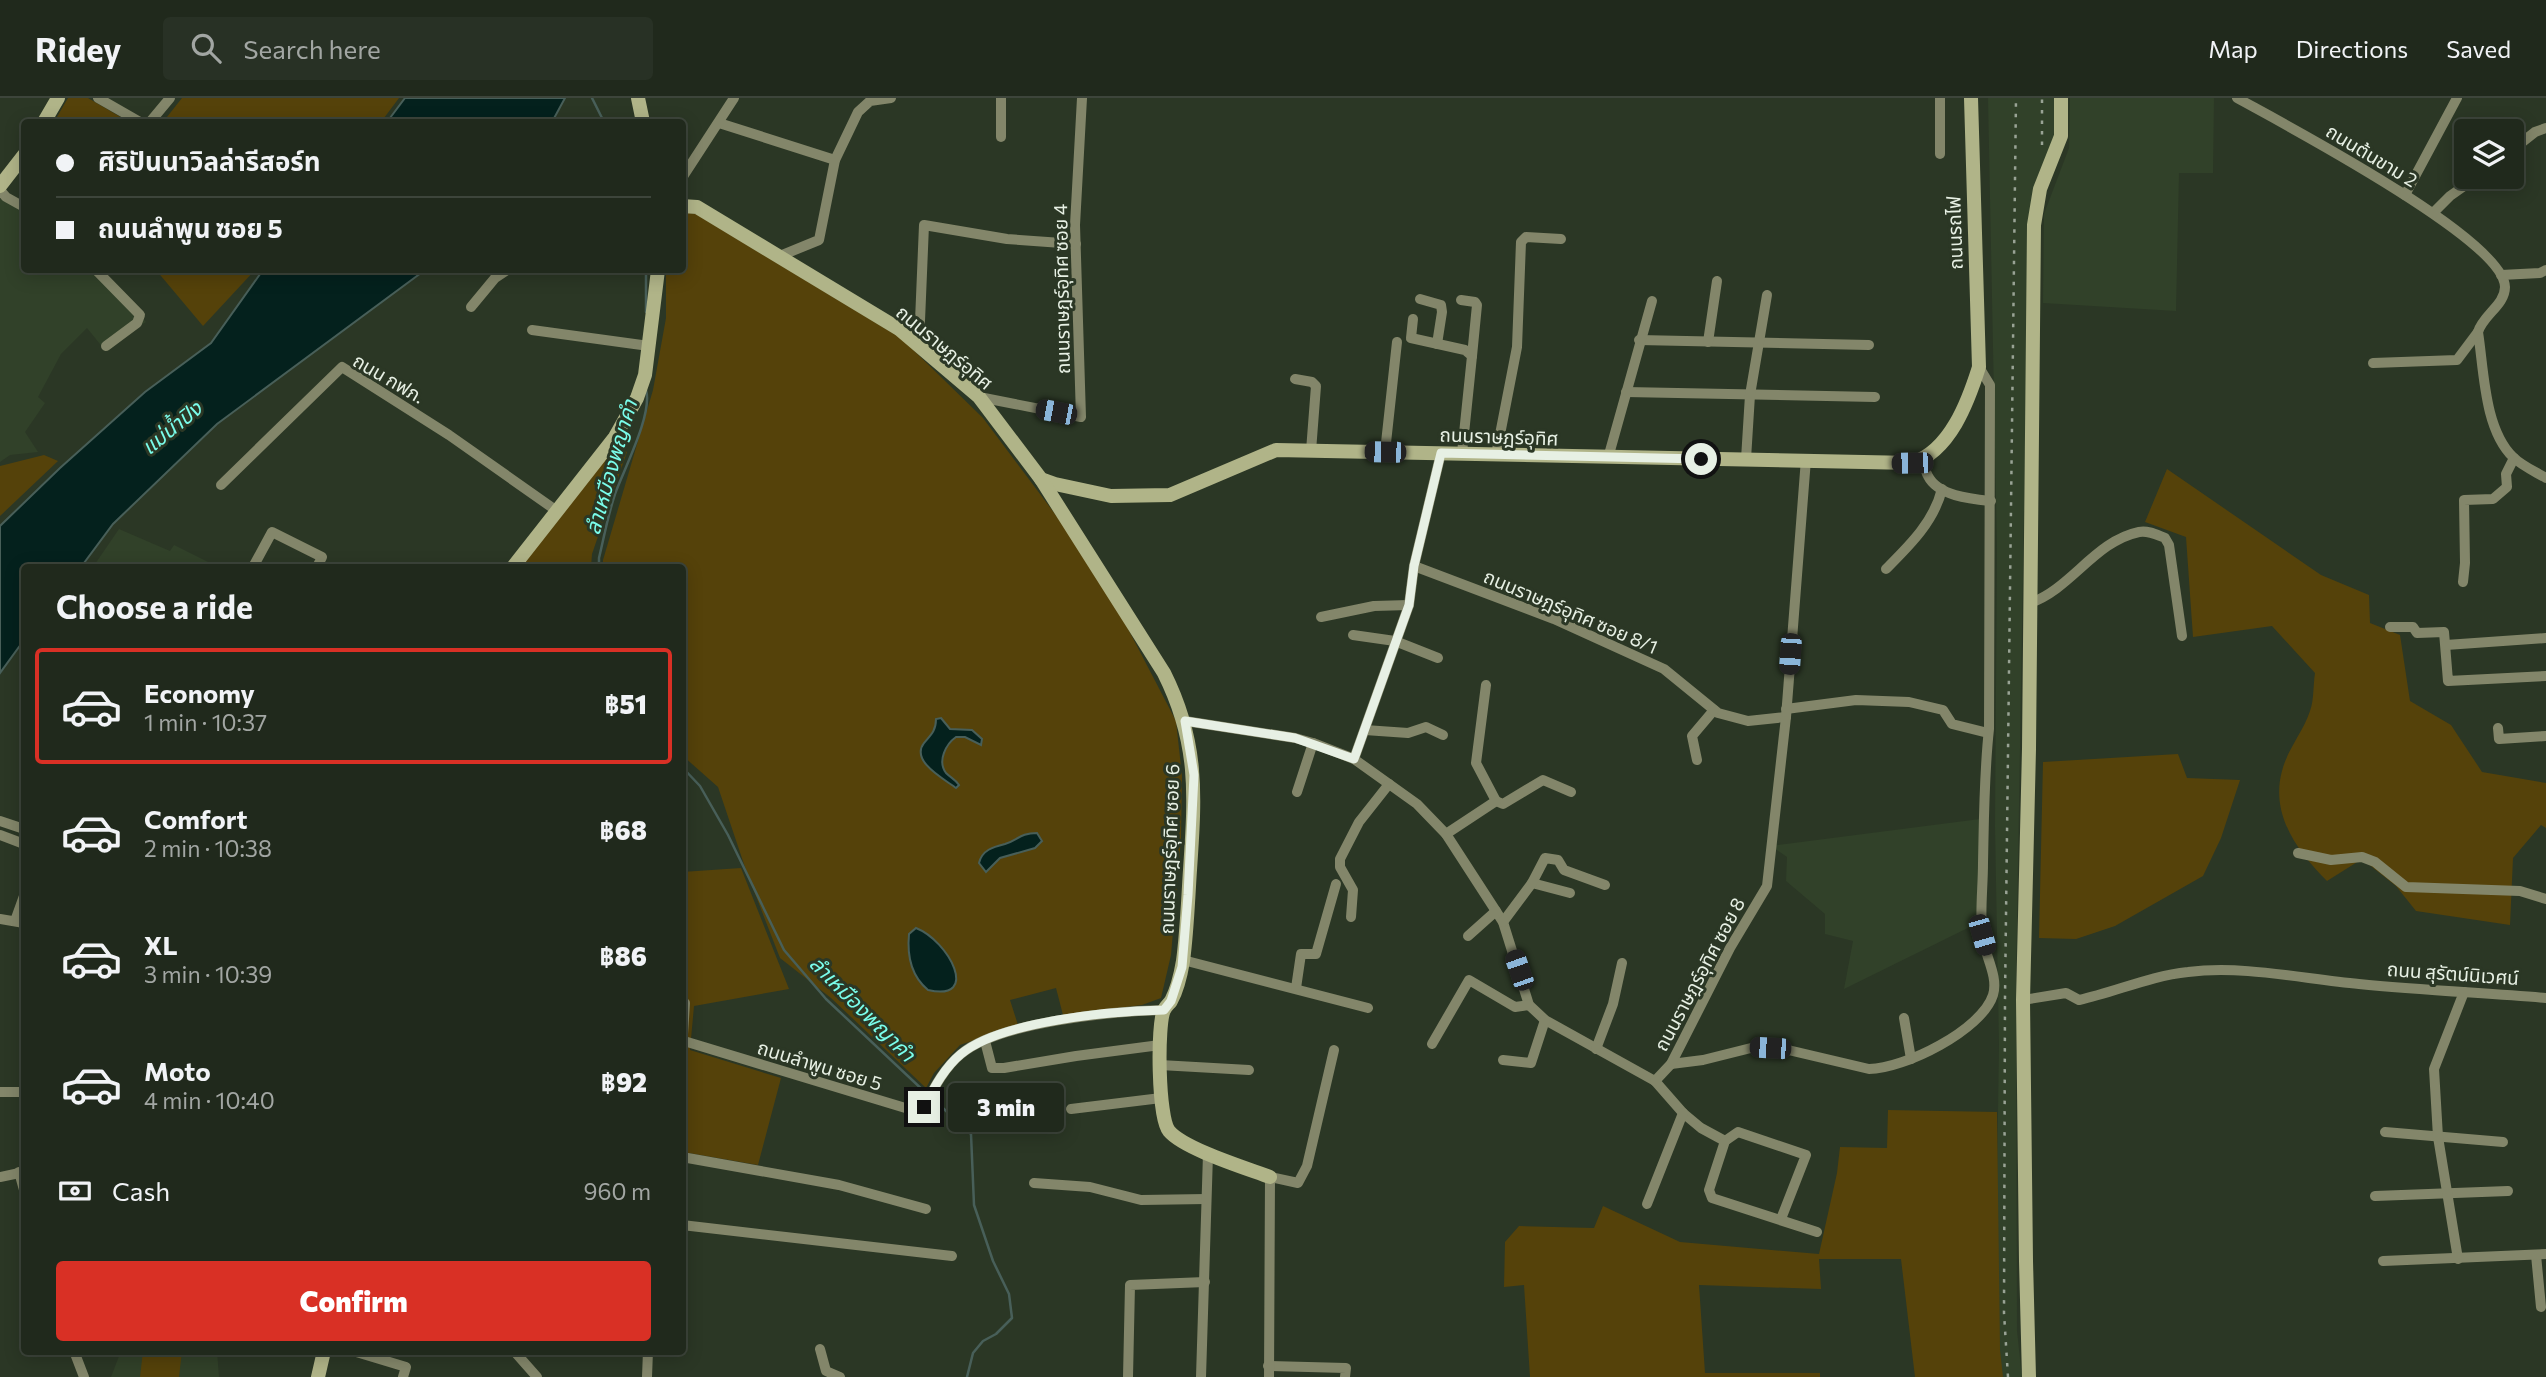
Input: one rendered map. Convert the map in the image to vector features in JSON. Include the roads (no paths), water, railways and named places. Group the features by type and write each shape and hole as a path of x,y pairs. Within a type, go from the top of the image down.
{"street":[{"path":"46,119 58,98"},
{"path":"98,98 135,119"},
{"path":"152,119 170,98"},
{"path":"638,98 642,119"},
{"path":"686,172 734,98"},
{"path":"780,256 819,240 835,160 863,106 870,101 891,98"},
{"path":"1000,98 1001,137"},
{"name":"ถนนราษฎร์อุทิศ ซอย 4","path":"979,397 1081,417 1076,244 1082,98"},
{"path":"1940,98 1940,154"},
{"name":"ถนนรถไฟ","path":"1971,98 1979,367"},
{"path":"2029,1377 2023,1000 2034,225 2040,189 2061,136 2061,98"},
{"name":"ถนนต้นขาม 2","path":"2237,98 2415,201 2469,239 2501,275"},
{"path":"2405,195 2456,98"},
{"path":"719,123 835,160"},
{"path":"2524,141 2546,128"},
{"path":"21,159 0,188 6,197 21,205"},
{"path":"2429,211 2460,189"},
{"name":"ถนนราษฎร์อุทิศ","path":"690,207 780,256 899,329 979,397 1041,479 1111,496 1170,495 1276,450 1892,463 1912,463 1923,459"},
{"path":"919,345 924,225 1007,239 1076,244"},
{"path":"1496,455 1517,347 1521,242 1526,237 1561,239"},
{"path":"2373,363 2456,360 2501,299 2505,287 2501,275 2540,273 2546,270"},
{"path":"99,273 140,315 137,323 106,345"},
{"path":"471,307 495,278 502,273"},
{"path":"515,564 615,437 637,398 645,375 658,273"},
{"path":"1708,342 1717,281"},
{"path":"1746,459 1750,395 1767,295"},
{"path":"1420,299 1441,305 1437,344"},
{"path":"1461,300 1477,304 1462,453"},
{"path":"1608,458 1651,301"},
{"path":"1413,319 1410,338 1465,350 1472,356"},
{"path":"532,330 649,346"},
{"path":"2478,332 2492,422 2500,440 2514,458 2546,478"},
{"path":"1639,340 1868,345"},
{"path":"1385,452 1397,342"},
{"name":"ถนน กฟภ.","path":"221,485 342,367 449,435 557,511"},
{"path":"1979,367 1966,405 1944,438 1923,459 1927,476 1937,488 1991,501"},
{"path":"1671,1064 1703,1060 1755,1047 1784,1049 1869,1069 1881,1069 1942,1045 1983,1013 1993,995 1994,983 1982,935 1988,733 1990,385 1979,367"},
{"path":"1295,379 1312,382 1316,386 1311,451"},
{"path":"1626,392 1875,397"},
{"path":"1354,759 1409,605 1414,566 1441,453"},
{"path":"2463,582 2464,500 2493,499 2507,487 2506,474 2514,458"},
{"name":"ถนนราษฎร์อุทิศ ซอย 8","path":"1655,1081 1671,1064 1730,948 1767,886 1786,713 1805,460"},
{"name":"ถนนราษฎร์อุทิศ ซอย 6","path":"1041,479 1164,673 1185,721 1193,760 1194,792 1183,960 1174,994 1164,1010 1160,1045 1161,1098 1168,1130 1208,1154"},
{"path":"1886,569 1925,526 1938,505 1942,489"},
{"path":"2030,603 2043,599 2099,552 2141,531 2153,533 2165,538 2169,545 2182,636"},
{"path":"255,564 272,532 322,557 318,564"},
{"name":"ถนนราษฎร์อุทิศ ซอย 8/1","path":"1414,566 1554,619 1664,669 1714,710 1726,716 1748,721 1856,700 1909,702 1944,710 1952,724 1988,733"},
{"path":"1321,617 1374,606 1409,605"},
{"path":"2390,627 2413,627 2417,633 2444,632 2448,681 2546,676"},
{"path":"1353,635 1395,641 1438,658"},
{"path":"2446,645 2546,638"},
{"path":"1486,685 1476,764 1496,801 1503,804 1543,780 1571,792"},
{"path":"1697,760 1692,736 1714,710"},
{"path":"1185,721 1313,743 1354,759 1417,804 1446,834 1503,922 1529,1004 1545,1020 1655,1081 1683,1113 1701,1128 1725,1141"},
{"path":"1364,730 1408,733 1426,727 1443,735"},
{"path":"2498,728 2499,739 2546,736"},
{"path":"1297,792 1313,743"},
{"path":"1351,918 1353,890 1340,867 1340,859 1359,822 1389,784"},
{"path":"1446,834 1496,801"},
{"path":"0,821 21,828"},
{"path":"0,835 21,843"},
{"path":"2298,853 2331,860 2362,857 2375,862 2406,887 2520,891 2546,900"},
{"path":"1503,922 1532,883 1544,860 1548,858 1559,861 1564,870 1605,885"},
{"path":"1532,883 1570,893"},
{"path":"1296,988 1301,954 1315,954 1336,884"},
{"path":"1468,936 1496,911"},
{"path":"0,919 20,922"},
{"path":"1183,960 1368,1008"},
{"path":"1596,1049 1613,1004 1622,964"},
{"name":"ถนน สุรัตน์นิเวศน์","path":"2023,1000 2066,993 2079,1000 2099,996 2122,986 2188,972 2228,970 2358,984 2546,998"},
{"path":"1432,1044 1469,979 1515,1007 1529,1004"},
{"path":"2458,1259 2438,1137 2434,1069 2464,992"},
{"name":"ถนนลำพูน ซอย 5","path":"686,1047 912,1110 924,1107 951,1064 963,1052 985,1041 1008,1032 1080,1018 1164,1010"},
{"path":"1904,1018 1911,1059"},
{"path":"1503,1060 1531,1063 1545,1020"},
{"path":"985,1041 992,1068 1004,1069 1160,1045"},
{"path":"1201,1377 1208,1154 1270,1177 1298,1183 1307,1166 1335,1050"},
{"path":"1160,1065 1249,1070"},
{"path":"0,1092 21,1092"},
{"path":"1072,1109 1161,1098"},
{"path":"1647,1204 1683,1113"},
{"path":"1781,1219 1806,1155 1738,1132 1725,1141 1709,1190 1712,1198 1817,1232"},
{"path":"2385,1132 2503,1142"},
{"path":"686,1158 839,1185 926,1209"},
{"path":"0,1177 21,1172"},
{"path":"1270,1177 1268,1372 1345,1373"},
{"path":"1034,1183 1090,1187 1141,1200 1206,1199"},
{"path":"2375,1196 2508,1191"},
{"path":"686,1225 952,1256"},
{"path":"2383,1261 2541,1254 2541,1307"},
{"path":"1128,1377 1130,1285 1205,1282"},
{"path":"820,1349 826,1371 840,1377"},
{"path":"76,1355 84,1377"},
{"path":"318,1377 323,1355"},
{"path":"366,1355 405,1367 404,1377"},
{"path":"518,1355 537,1377"},
{"path":"647,1377 648,1355"}],"water":[{"path":"405,98 565,98 554,119 389,119"},
{"name":"แม่น้ำปิง","path":"261,273 421,273 217,424 113,524 83,564 21,564 21,644 0,673 0,526 145,392 211,343"},
{"path":"941,718 950,729 972,730 982,739 981,745 965,737 956,737 946,748 943,768 959,785 956,788 930,769 921,756 921,750 933,732 936,719"},
{"path":"1037,833 1042,841 1035,848 1000,858 986,872 979,863 983,855 996,846 1023,835"},
{"path":"916,928 928,935 948,956 956,979 953,987 944,991 928,990 914,972 909,934"}],"waterway":[{"name":"ลำเหมืองพญาคำ","path":"592,98 602,119"},
{"name":"ลำเหมืองพญาคำ","path":"646,273 646,312"},
{"name":"ลำเหมืองพญาคำ","path":"599,564 613,502 642,427 646,390"},
{"name":"ลำเหมืองพญาคำ","path":"686,771 700,786 728,835 784,950 826,999 927,1094"},
{"name":"ลำเหมืองพญาคำ","path":"932,1098 971,1134 974,1205 993,1261 1009,1294 1012,1318 996,1334 983,1341 973,1353 967,1377"}],"railway":[{"path":"2008,1377 2004,1313 2005,998 2016,98"},
{"path":"2042,98 2042,145"}]}
